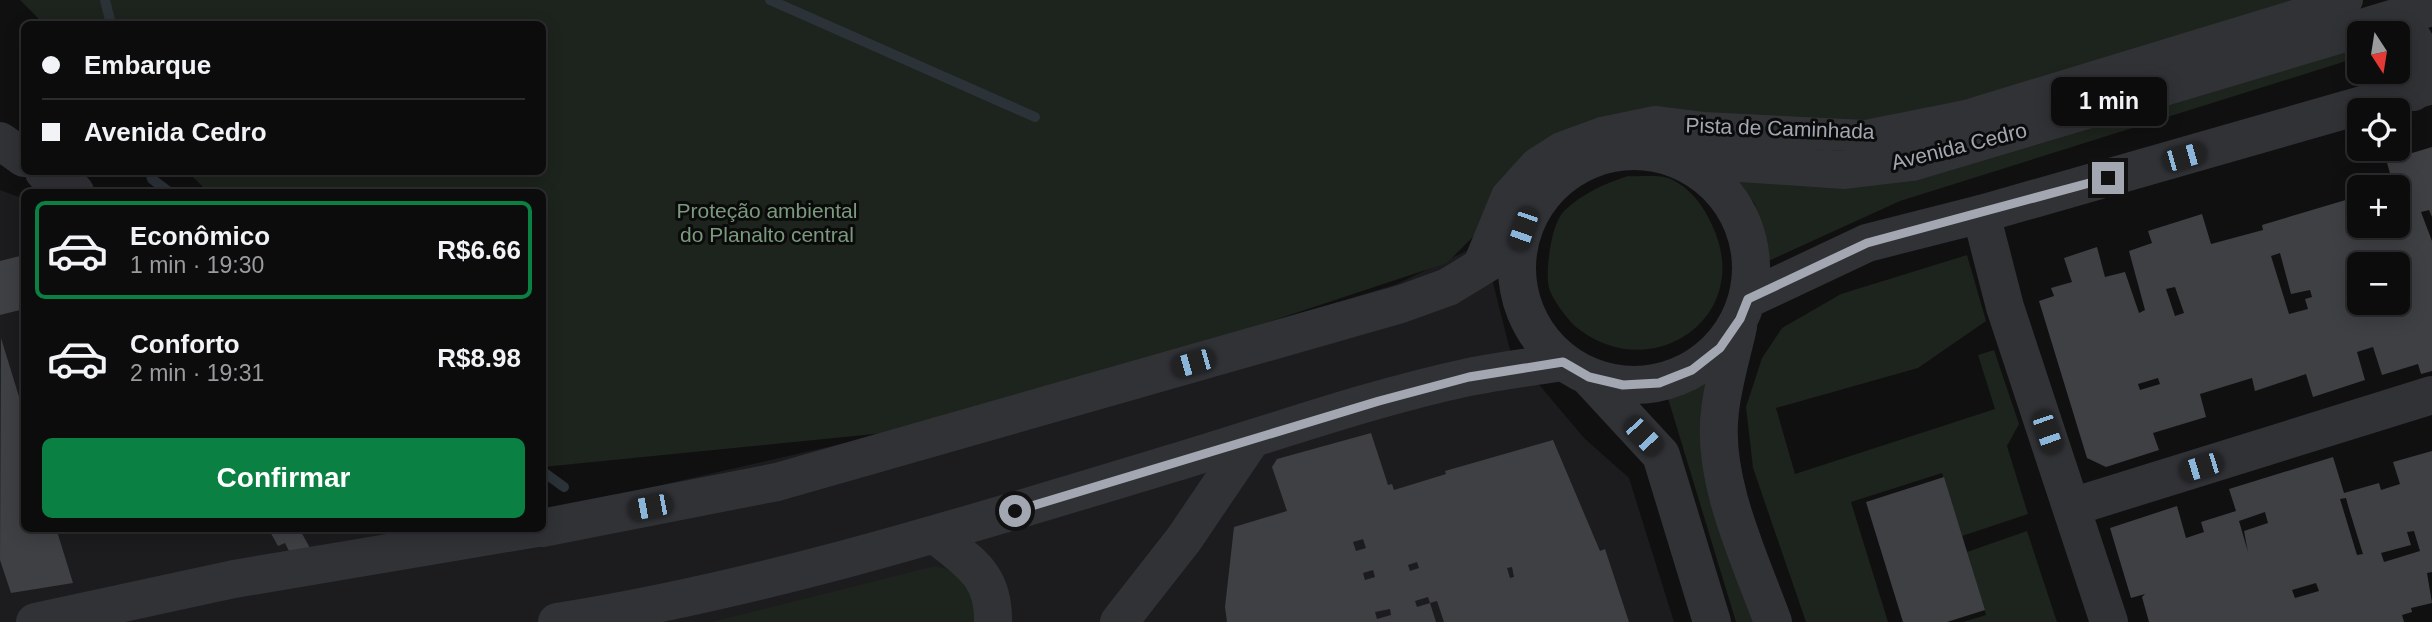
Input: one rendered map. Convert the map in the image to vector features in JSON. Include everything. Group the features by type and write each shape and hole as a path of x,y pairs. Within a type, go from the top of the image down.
{"street":[{"name":"Pista de Caminhada","path":"1477,269 1507,196 1536,164 1561,148 1602,133 1655,122 1703,128 1866,136 1966,116 2347,0"},
{"path":"557,622 639,609 752,585 936,535 1469,377 1576,369 1623,385 1659,383 1692,370 1720,348 1744,309 1867,243 1981,214 2423,89 2416,13"},
{"name":"Avenida Cedro","path":"1680,159 1845,170 1912,162 2416,13"},
{"path":"0,141 21,156"},
{"path":"1712,622 1661,455 1576,369 1539,339 1524,310 1516,278 1517,245 1529,212 1550,185 1578,164 1611,152 1646,150 1680,159 1715,182 1740,216 1752,257 1744,309 1719,412 1720,459 1736,520 1773,622"},
{"path":"49,175 70,189"},
{"path":"1981,214 2004,307 2109,622"},
{"path":"546,525 777,482 1401,304 1448,287 1517,245"},
{"path":"2072,507 2432,395"},
{"path":"1119,622 1184,539 1251,440"},
{"path":"35,622 234,579 508,532"},
{"path":"936,535 977,569 993,597 992,622"}],"shaded area":[{"path":"0,190 21,198 21,532 546,532 546,511 972,414 1397,284 1483,243 1510,350 1584,438 1629,478 1674,622 0,622"}],"green space":[{"name":"Proteção ambiental do Planalto central","path":"20,0 2347,0 1966,116 1703,128 1561,148 1447,263 1145,363 914,430 546,467 546,189 205,189 191,175 546,175 546,21 41,21"},
{"path":"2347,39 2347,61 1900,201 1764,263 1755,204 1733,178"},
{"path":"1628,176 1666,177 1690,193 1705,211 1712,225 1722,258 1720,288 1708,314 1689,333 1664,346 1635,350 1605,344 1576,327 1553,298 1548,280 1552,237 1559,217 1594,190"},
{"path":"1967,255 1986,321 1918,368 1776,408 1795,474 1995,409 1978,355 1994,350 2019,424 2007,446 2028,514 1962,536 1942,473 1851,502 1888,622 1806,622 1753,468 1746,407 1762,358 1782,328 1841,294"},
{"path":"1718,367 1759,622 1736,622 1667,395 1698,384"},
{"path":"2027,531 2057,622 1963,622 1986,615 1967,552"},
{"path":"935,566 947,569 962,579 970,593 979,622 712,622"}],"building":[{"path":"2432,147 2432,217 2429,210 2421,212 2432,241 2432,371 2421,374 2418,364 2382,375 2373,347 2357,352 2365,380 2313,397 2306,374 2255,391 2252,378 2200,394 2206,417 2153,433 2159,450 2106,467 2087,458 2039,301 2054,296 2051,288 2072,282 2064,258 2097,247 2105,277 2125,272 2139,313 2145,310 2129,251 2152,243 2148,231 2202,214 2211,244 2263,230 2262,225 2347,200 2347,238 2410,238 2410,175 2391,175 2386,161 2410,161 2410,148 2412,153","holes":["2280,253 2291,294 2310,290 2312,297 2305,299 2308,309 2289,314 2271,256","2175,287 2184,313 2175,316 2166,289","2158,378 2160,384 2140,390 2138,384"]},
{"path":"21,256 21,310 0,315 0,261"},
{"path":"1,338 21,403 21,532 57,532 73,583 11,593 0,560"},
{"path":"1371,433 1388,485 1392,484 1394,490 1446,474 1445,471 1553,440 1600,551 1605,549 1629,622 1444,622 1437,601 1430,603 1436,622 1227,622 1225,607 1234,527 1287,511 1272,467 1277,459","holes":["1363,539 1366,548 1356,551 1353,542","1417,562 1419,568 1410,571 1408,565","1512,567 1514,577 1510,578 1507,568","1373,570 1375,577 1365,580 1363,573","1428,597 1430,603 1417,607 1415,601","1390,609 1391,615 1377,619 1375,612"]},
{"path":"2432,451 2432,572 2427,573 2432,603 2411,608 2412,612 2402,615 2404,622 2149,622 2142,597 2145,594 2131,598 2110,528 2177,506 2186,538 2204,532 2201,522 2236,511 2229,489 2333,457 2344,493 2379,483 2381,490 2400,484 2393,462","holes":["2346,498 2363,554 2357,555 2340,499","2265,512 2268,523 2244,531 2248,552 2239,521","2414,531 2420,551 2384,562 2381,553 2411,545 2407,532","2316,583 2319,591 2295,598 2292,590"]},
{"path":"1944,477 1985,610 1947,622 1903,622 1866,502"},
{"path":"270,532 301,532 310,548 289,551 285,543 278,546"}],"waterway":[{"path":"105,0 110,21"},
{"path":"770,0 1035,117"},
{"path":"151,175 165,189"},
{"path":"546,474 564,487"}],"route":[{"path":"1015,511 1379,401 1469,377 1563,362 1589,377 1623,385 1659,383 1692,370 1720,348 1740,319 1748,299 1867,243 2108,178"}]}
